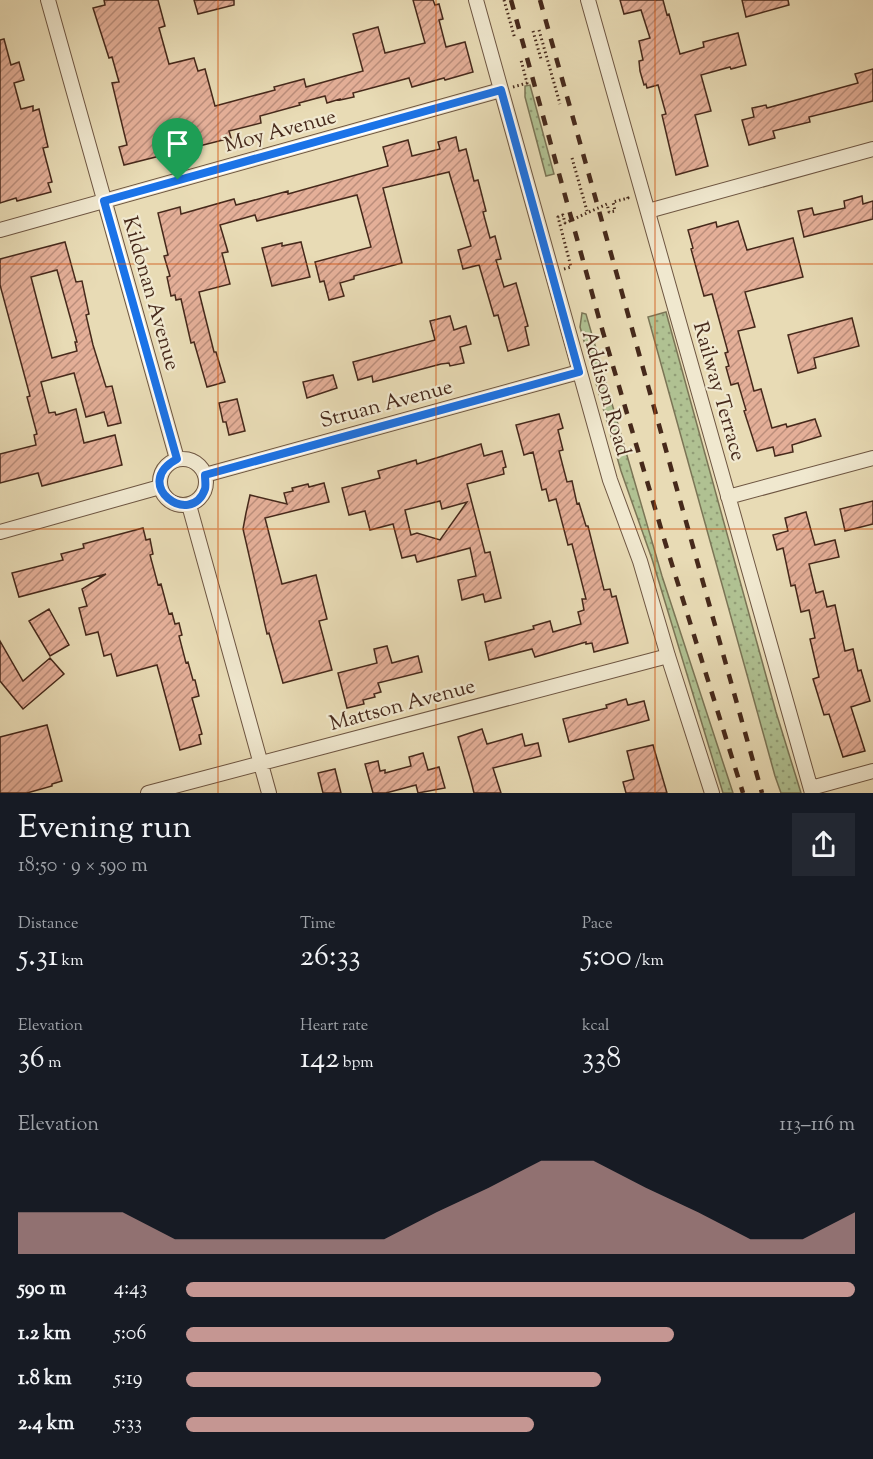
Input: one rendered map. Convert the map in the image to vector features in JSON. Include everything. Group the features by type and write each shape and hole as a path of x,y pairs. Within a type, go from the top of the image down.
{"street":[{"name":"Kildonan Avenue","path":"48,0 177,459"},
{"name":"Addison Road","path":"476,0 610,480 640,561 712,793"},
{"name":"Railway Terrace","path":"588,0 812,791"},
{"name":"Moy Avenue","path":"0,230 501,90"},
{"path":"648,211 873,149"},
{"name":"Struan Avenue","path":"205,475 579,372"},
{"path":"728,497 873,458"},
{"path":"177,459 190,459 200,466 205,475 205,489 197,500 189,505 177,505 167,499 160,487 160,474 166,464 177,459"},
{"path":"0,532 160,487"},
{"path":"189,505 269,793"},
{"name":"Mattson Avenue","path":"148,793 668,656"},
{"path":"812,791 873,771"}],"path":[{"path":"504,0 515,39"},
{"path":"539,30 560,104"},
{"path":"533,32 541,59 539,60"},
{"path":"501,90 527,83 521,60"},
{"path":"572,158 587,211"},
{"path":"551,272 571,267 558,217 563,216 565,223 587,211 607,204 609,212 615,210 613,202 628,198 625,189"}],"green space":[{"path":"530,85 554,174 546,176 525,97 525,86"},
{"path":"666,312 776,712 801,793 781,793 775,776 648,317"},
{"path":"582,313 586,314 662,576 733,793 723,793 652,559 621,471 580,327"}],"building":[{"path":"104,0 158,0 165,26 159,28 169,64 194,58 198,71 205,69 215,106 275,90 274,87 304,79 306,87 363,71 353,34 378,27 385,53 425,43 413,0 433,0 435,5 439,4 443,19 439,20 446,47 465,42 473,72 412,87 409,78 353,93 354,97 327,103 325,96 260,116 261,123 229,131 231,138 124,165 119,147 127,145 112,83 119,82 93,8 105,5"},
{"path":"194,0 234,0 234,5 198,14"},
{"path":"620,0 663,0 680,54 704,47 703,42 738,33 746,65 701,75 711,111 695,115 708,166 676,175 662,115 666,114 658,85 647,88 640,71 639,61 643,60 639,41 650,38 641,10 624,14"},
{"path":"742,0 788,0 789,5 746,17"},
{"path":"4,39 11,65 19,62 24,80 14,83 21,109 33,106 33,111 39,109 48,147 43,148 52,182 48,183 51,192 0,203 0,40"},
{"path":"873,69 873,101 809,117 810,122 773,131 775,138 749,145 742,120 754,117 752,108 766,105 767,108 858,83 855,74"},
{"path":"456,137 459,151 466,149 474,181 478,180 490,238 495,236 501,259 496,260 504,287 516,283 528,326 525,327 529,345 508,351 498,315 494,316 479,265 463,269 458,250 471,246 449,172 383,188 402,263 354,276 354,279 340,283 344,296 329,300 324,281 320,282 315,262 371,247 357,195 257,221 255,215 220,225 228,252 222,253 230,284 199,292 214,352 216,352 225,382 207,387 194,342 191,343 181,299 176,300 175,295 171,296 167,277 170,276 164,256 168,255 158,213 180,207 181,214 234,199 236,205 288,191 288,194 388,166 383,147 408,140 412,156 440,149 438,142"},
{"path":"862,196 863,204 873,201 873,219 804,237 798,211 812,208 814,215 845,208 844,201"},
{"path":"738,221 747,250 793,238 803,277 745,292 755,327 738,331 754,391 761,389 772,428 786,424 787,427 815,419 821,436 792,445 793,452 775,456 773,447 757,451 738,383 731,385 726,367 729,366 725,353 728,352 712,294 704,296 688,230 716,222 717,227"},
{"path":"65,242 76,282 82,281 89,314 86,315 93,345 106,387 112,386 121,423 108,426 104,412 86,417 74,373 41,382 49,413 55,412 56,415 76,409 84,443 115,435 122,465 42,486 38,473 0,483 0,454 36,445 34,435 37,434 27,397 30,396 0,285 0,259","holes":["57,270 77,342 75,342 77,351 52,358 31,277"]},
{"path":"301,242 310,277 272,286 262,248 282,243 282,246"},
{"path":"450,316 454,330 466,326 471,344 460,347 464,363 450,366 449,363 441,364 373,382 372,376 358,380 353,362 435,340 430,321"},
{"path":"852,318 859,346 814,358 816,368 798,373 788,335"},
{"path":"333,375 337,388 307,398 303,382"},
{"path":"237,399 245,431 229,435 226,422 223,422 219,403"},
{"path":"559,414 563,428 558,430 563,450 559,451 567,482 572,481 577,504 579,503 586,526 588,526 604,590 610,589 612,597 616,596 628,643 594,652 592,643 586,644 586,642 535,657 532,649 489,660 485,642 534,629 533,626 550,621 553,632 581,624 578,612 584,610 582,599 586,599 572,544 568,545 556,499 549,501 546,489 542,490 533,452 524,455 516,425"},
{"path":"481,444 484,456 502,451 506,467 503,468 504,474 467,484 485,553 490,552 501,598 485,602 483,594 462,600 458,580 476,576 470,548 417,562 415,555 402,558 393,524 370,530 365,511 349,515 342,488 380,478 378,471 416,460 417,464","holes":["440,501 442,509 467,502 440,540 417,533 411,535 405,510"]},
{"path":"324,483 329,502 265,518 282,584 316,575 327,619 319,621 332,670 283,683 269,633 267,634 243,529 246,513 250,495 287,504 284,493 293,491 292,488"},
{"path":"873,501 873,524 845,531 840,509"},
{"path":"806,512 815,545 835,540 839,557 809,564 816,593 823,591 827,607 835,605 845,651 853,649 858,671 861,670 870,701 851,707 865,751 843,757 829,714 824,715 813,679 819,677 810,639 815,638 809,610 801,612 795,585 791,586 783,548 777,550 773,535 788,531 785,518"},
{"path":"143,528 146,540 150,539 153,554 150,555 158,585 161,584 169,614 172,613 175,624 179,623 182,635 179,636 186,663 188,662 199,696 192,698 202,734 199,735 201,744 180,750 157,665 117,676 111,654 104,656 98,632 86,635 79,608 87,606 82,589 106,574 19,597 12,573 63,560 61,554 84,548 83,544"},
{"path":"49,609 69,645 50,656 29,621"},
{"path":"0,641 23,681 50,658 64,674 23,709 0,681"},
{"path":"387,646 392,663 418,656 422,672 378,683 381,692 374,694 375,697 363,700 364,704 347,708 338,673 377,663 374,649"},
{"path":"626,699 628,705 644,701 649,720 569,742 563,719 607,708 606,705"},
{"path":"47,725 62,781 27,793 0,793 0,737"},
{"path":"482,729 487,744 522,734 525,746 538,743 541,756 493,768 501,793 474,793 458,737"},
{"path":"653,745 667,793 626,793 623,782 634,779 627,751"},
{"path":"423,753 428,770 439,767 445,788 418,793 416,785 386,793 373,793 365,764 378,761 380,771 385,770 385,773 411,766 409,757"},
{"path":"335,769 341,793 323,793 318,773"}],"railway":[{"path":"511,0 600,322 743,793"},
{"path":"540,0 762,793"}],"route":[{"path":"501,90 579,372 205,475 205,489 197,500 189,505 177,505 167,499 160,487 160,474 166,464 177,459 104,201 178,180 501,90"}]}
